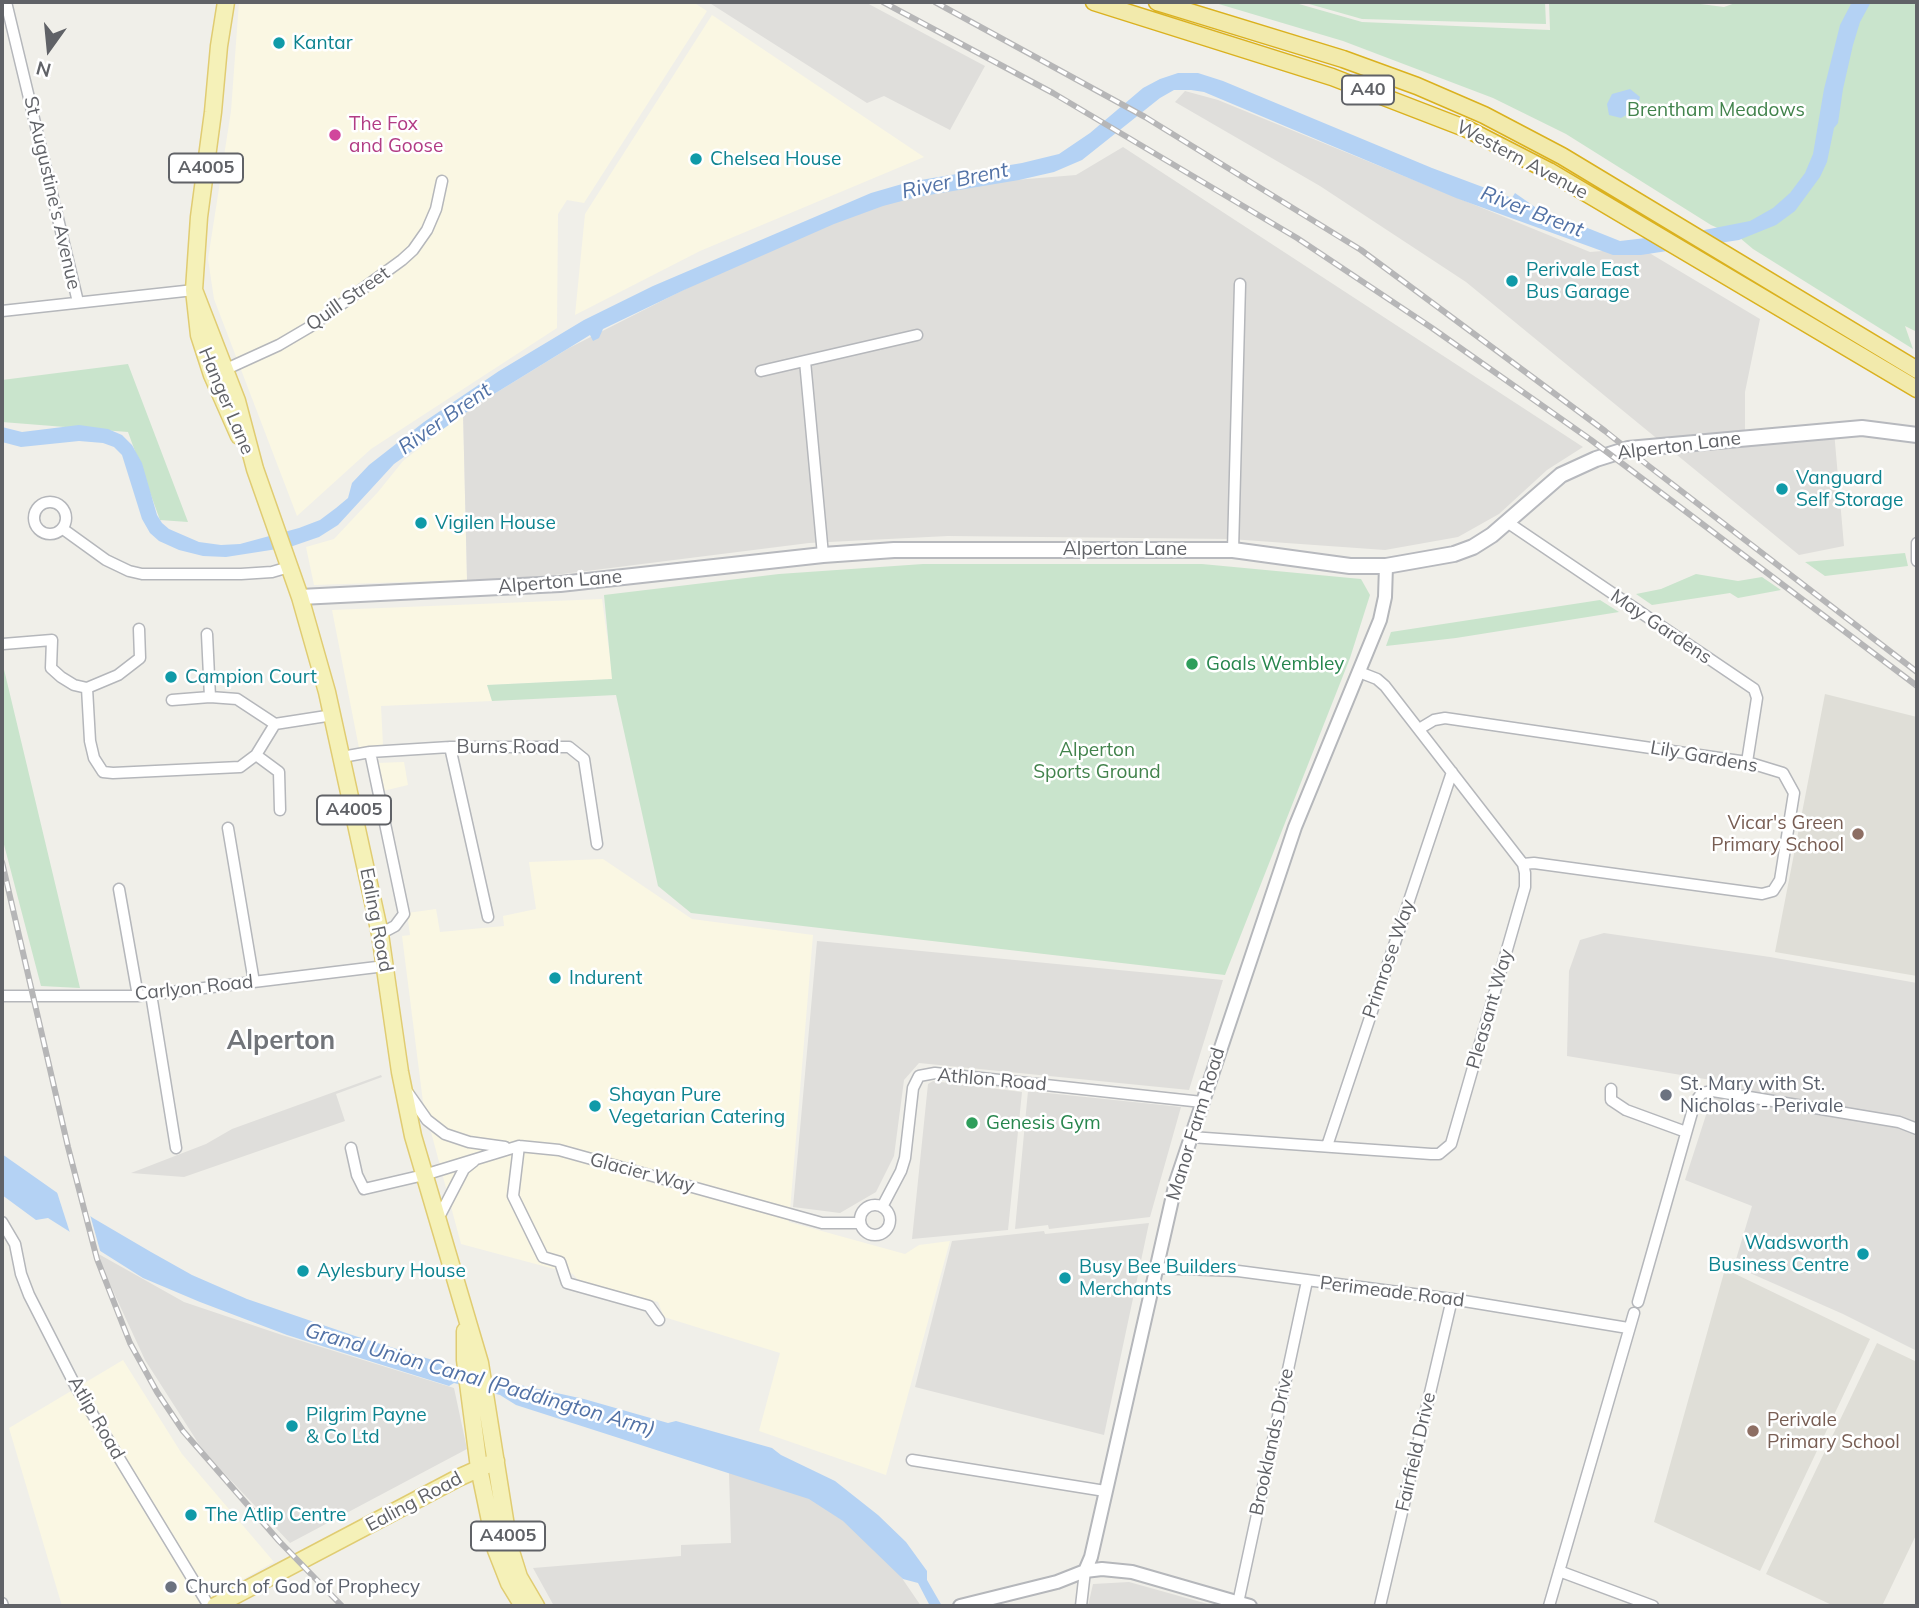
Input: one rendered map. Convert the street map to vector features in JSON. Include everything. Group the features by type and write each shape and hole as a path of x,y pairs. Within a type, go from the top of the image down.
{"highway":[{"name":"Western Avenue","path":"1094,2 1332,77 1406,103 1467,129 1549,171 1917,389"},
{"name":"Western Avenue","path":"1157,2 1343,59 1417,86 1507,127 1562,156 1917,370"}],"main road":[{"name":"Hanger Lane","path":"216,2 219,46"},
{"name":"Hanger Lane","path":"226,2 199,216 194,290 199,335 219,372 274,524"},
{"name":"Alperton Lane","path":"300,597 561,584 823,555 894,550 1233,550 1350,566 1386,566 1454,554 1492,535 1561,475 1596,459 1628,449 1862,428 1917,435"},
{"name":"Ealing Road","path":"215,1606 479,1468 477,1395 465,1318 413,1136 380,934 333,715 300,597 274,524"},
{"name":"Ealing Road","path":"477,1395 487,1422 496,1461"},
{"path":"479,1468 486,1453 487,1422"},
{"path":"479,1468 496,1461"},
{"name":"A4005","path":"496,1461 509,1545 519,1577 536,1606"},
{"name":"A4005","path":"479,1468 496,1550 509,1583 523,1606"}],"street":[{"name":"St Augustine's Avenue","path":"5,2 78,303"},
{"name":"Quill Street","path":"219,372 279,345 313,325 402,260 427,230 436,209 442,181"},
{"path":"1233,550 1240,284"},
{"path":"2,311 194,290"},
{"path":"761,371 917,335"},
{"path":"805,361 823,555"},
{"name":"May Gardens","path":"1507,522 1754,689 1757,698 1747,762"},
{"path":"63,529 106,560 142,574 272,572 287,560"},
{"path":"1917,543 1917,561"},
{"name":"Manor Farm Road","path":"1085,1571 1091,1557 1174,1191 1295,827 1380,620 1385,597 1386,566"},
{"path":"3,644 52,640 51,668 67,681 87,688 118,675 140,658 139,629"},
{"path":"207,634 211,697"},
{"path":"1359,672 1377,679 1385,686 1523,864"},
{"path":"87,688 90,741 94,758 103,772 240,767 256,755 275,724"},
{"path":"172,700 211,697 237,699 244,701 275,724 333,715"},
{"name":"Lily Gardens","path":"1419,729 1434,720 1445,718 1747,762 1783,773 1794,793 1780,880 1773,891 1762,894 1534,863 1523,864"},
{"name":"Burns Road","path":"342,757 370,752 450,747 561,746 575,750 584,759 597,844"},
{"path":"450,747 488,917"},
{"path":"370,752 404,914 395,926 380,934"},
{"path":"256,755 279,772 280,810"},
{"name":"Primrose Way","path":"1327,1146 1452,772"},
{"path":"228,828 254,982"},
{"name":"Pleasant Way","path":"1191,1137 1439,1154 1451,1143 1525,887 1523,864"},
{"path":"119,888 138,996"},
{"name":"Carlyon Road","path":"2,996 151,995 385,965"},
{"path":"151,995 176,1148"},
{"name":"Athlon Road","path":"882,1207 905,1158 914,1087 919,1076 935,1073 1202,1102"},
{"path":"403,1087 427,1121 445,1134 470,1142 516,1147 513,1196 543,1257 560,1262 567,1283 649,1306 659,1320"},
{"path":"1611,1090 1611,1100 1626,1110 1686,1132"},
{"path":"1638,1302 1695,1102 1702,1093 1724,1092 1899,1122 1917,1129"},
{"name":"Glacier Way","path":"351,1148 357,1175 364,1189 424,1175 516,1147 559,1150 822,1223 860,1223"},
{"path":"438,1220 464,1169 481,1157"},
{"path":"867,1207 882,1207 890,1217 890,1224 884,1233 873,1236 863,1231 861,1214 867,1207"},
{"name":"Atlip Road","path":"2,1222 15,1244 21,1274 29,1295 76,1387 209,1606"},
{"name":"Perimeade Road","path":"1155,1268 1238,1271 1452,1299 1628,1328"},
{"name":"Brooklands Drive","path":"1244,1604 1307,1280"},
{"name":"Fairfield Drive","path":"1380,1606 1452,1299"},
{"path":"1549,1606 1634,1313"},
{"path":"912,1460 1105,1491"},
{"path":"960,1606 1057,1582 1085,1571 1102,1569 1132,1572 1244,1604"},
{"path":"1082,1606 1085,1571"},
{"path":"1559,1571 1653,1606"}],"shaded area":[{"path":"239,2 693,2 707,11 584,203 567,200 558,214 557,328 371,449 297,516 214,299 208,259 231,111"},
{"path":"708,2 865,2 985,66 950,130 884,96 867,103"},
{"path":"712,15 924,157 700,251 575,315 585,214"},
{"path":"1185,91 1218,100 1590,252 1641,248 1760,319 1745,392 1745,437 1834,431 1844,546 1799,555 1466,282 1320,186 1175,102"},
{"path":"1123,147 1583,447 1547,470 1499,514 1458,537 1385,550 1230,539 948,536 809,543 531,578 467,580 463,413 569,348 697,283 855,213 954,185 1076,175"},
{"path":"463,413 467,580 314,585 306,547 334,539 403,461"},
{"path":"602,599 613,679 487,685 492,701 381,706 383,745 359,748 332,610"},
{"name":"Vicar's Green Primary School","path":"1825,694 1917,717 1917,976 1775,952"},
{"path":"404,762 408,785 383,791 376,763"},
{"path":"603,859 692,919 813,935 789,1222 905,1254 919,1245 950,1241 886,1475 759,1431 780,1353 664,1317 658,1302 579,1281 573,1274 461,1244 423,1102 402,936 410,935 407,913 436,909 440,932 504,926 503,916 536,909 529,862"},
{"path":"1604,933 1770,957 1917,983 1917,1351 1843,1314 1734,1266 1752,1206 1685,1180 1717,1081 1567,1056 1569,971 1580,940"},
{"path":"817,941 1223,980 1189,1090 919,1063 904,1080 894,1156 876,1192 840,1213 793,1207"},
{"path":"381,1075 382,1077 336,1094 345,1121 184,1177 131,1173 206,1144 232,1129"},
{"path":"933,1081 1022,1092 1008,1230 912,1239 928,1084"},
{"path":"1028,1091 1181,1107 1150,1217 1049,1229 1048,1225 1015,1229"},
{"path":"1149,1223 1104,1435 915,1387 952,1241"},
{"path":"95,1252 184,1302 454,1388 467,1449 290,1543 204,1452 145,1360"},
{"name":"Perivale Primary School","path":"1725,1269 1870,1339 1760,1571 1654,1522"},
{"path":"1877,1343 1917,1362 1917,1533 1882,1606 1834,1606 1766,1574"},
{"path":"123,1360 182,1454 274,1562 195,1606 62,1606 9,1428"},
{"path":"729,1472 805,1494 880,1546 921,1606 554,1606 533,1568 681,1556 681,1545 731,1543"},
{"path":"1129,1582 1215,1606 1088,1606 1093,1584"}],"green space":[{"name":"Brentham Meadows","path":"1212,2 1292,2 1362,22 1550,30 1549,2 1685,2 1724,7 1738,2 1917,2 1917,332 1905,326 1913,349 1753,249 1740,238 1711,225 1566,134 1493,98 1343,41"},
{"path":"1302,2 1545,2 1546,24 1362,19"},
{"path":"128,364 188,522 160,520 128,432 2,422 2,380"},
{"path":"1905,553 1908,566 1825,576 1805,562"},
{"name":"Alperton Sports Ground","path":"923,564 1202,564 1361,579 1370,595 1350,658 1225,975 691,913 658,886 616,695 492,701 487,685 612,679 604,595 779,574"},
{"path":"1696,574 1738,581 1762,577 1781,590 1738,598 1730,593 1652,605 1636,594 1661,589"},
{"path":"1600,600 1619,612 1456,638 1386,646 1391,632"},
{"path":"2,661 80,988 41,986 2,837"}],"water":[{"name":"River Brent","path":"1852,2 1871,2 1860,22 1853,45 1838,123 1834,128 1827,162 1820,177 1795,211 1776,225 1739,240 1641,255 1613,255 1456,198 1204,92 1174,90 1160,98 1082,160 1054,172 917,197 883,206 834,224 684,290 603,329 599,338 593,341 590,335 481,402 394,464 338,525 319,537 290,547 226,557 203,556 179,550 159,541 150,533 142,519 122,455 114,447 79,441 21,447 2,442 2,427 22,432 79,425 108,429 122,435 132,445 142,463 157,515 169,529 199,542 221,545 240,544 299,528 320,520 348,498 352,483 369,465 424,422 499,371 584,320 653,286 871,193 909,182 1059,154 1090,133 1143,88 1178,73 1198,73 1223,81 1432,168 1512,198 1515,193 1535,207 1620,241 1689,233 1750,221 1773,208 1790,193 1805,173 1813,154 1824,89 1840,25"},
{"path":"1630,89 1640,97 1637,109 1621,118 1609,115 1607,104 1612,94"},
{"name":"Grand Union Canal (Paddington Arm)","path":"2,1154 93,1218 192,1275 247,1299 497,1380 584,1399 668,1423 676,1421 772,1448 835,1481 878,1515 906,1542 927,1571 927,1580 942,1606 930,1606 918,1583 903,1579 843,1521 809,1499 516,1405 500,1395 454,1383 449,1386 287,1335 143,1278 48,1218 36,1220 2,1195"}],"pier":[{"path":"56,1189 89,1211 101,1254 71,1236"}],"railway":[{"path":"883,2 1053,93 1297,238 1432,328 1591,440 1917,686"},
{"path":"935,2 1145,117 1361,250 1605,431 1917,672"},
{"path":"2,862 68,1147 97,1259 130,1343 157,1392 183,1431 279,1541 342,1606"}],"place":[{"name":"Kantar","path":"279,43"},
{"name":"The Fox and Goose","path":"335,135"},
{"name":"Chelsea House","path":"696,159"},
{"name":"Perivale East Bus Garage","path":"1512,281"},
{"name":"Vanguard Self Storage","path":"1782,489"},
{"name":"Vigilen House","path":"421,523"},
{"name":"Goals Wembley","path":"1192,664"},
{"name":"Campion Court","path":"171,677"},
{"name":"Vicar's Green Primary School","path":"1858,834"},
{"name":"Indurent","path":"555,978"},
{"name":"St. Mary with St. Nicholas - Perivale","path":"1666,1095"},
{"name":"Shayan Pure Vegetarian Catering","path":"595,1106"},
{"name":"Genesis Gym","path":"972,1123"},
{"name":"Wadsworth Business Centre","path":"1863,1254"},
{"name":"Aylesbury House","path":"303,1271"},
{"name":"Busy Bee Builders Merchants","path":"1065,1278"},
{"name":"Pilgrim Payne & Co Ltd","path":"292,1426"},
{"name":"Perivale Primary School","path":"1753,1431"},
{"name":"The Atlip Centre","path":"191,1515"},
{"name":"Church of God of Prophecy","path":"171,1587"}],"district":[{"name":"Alperton","path":"281,1041"}]}
